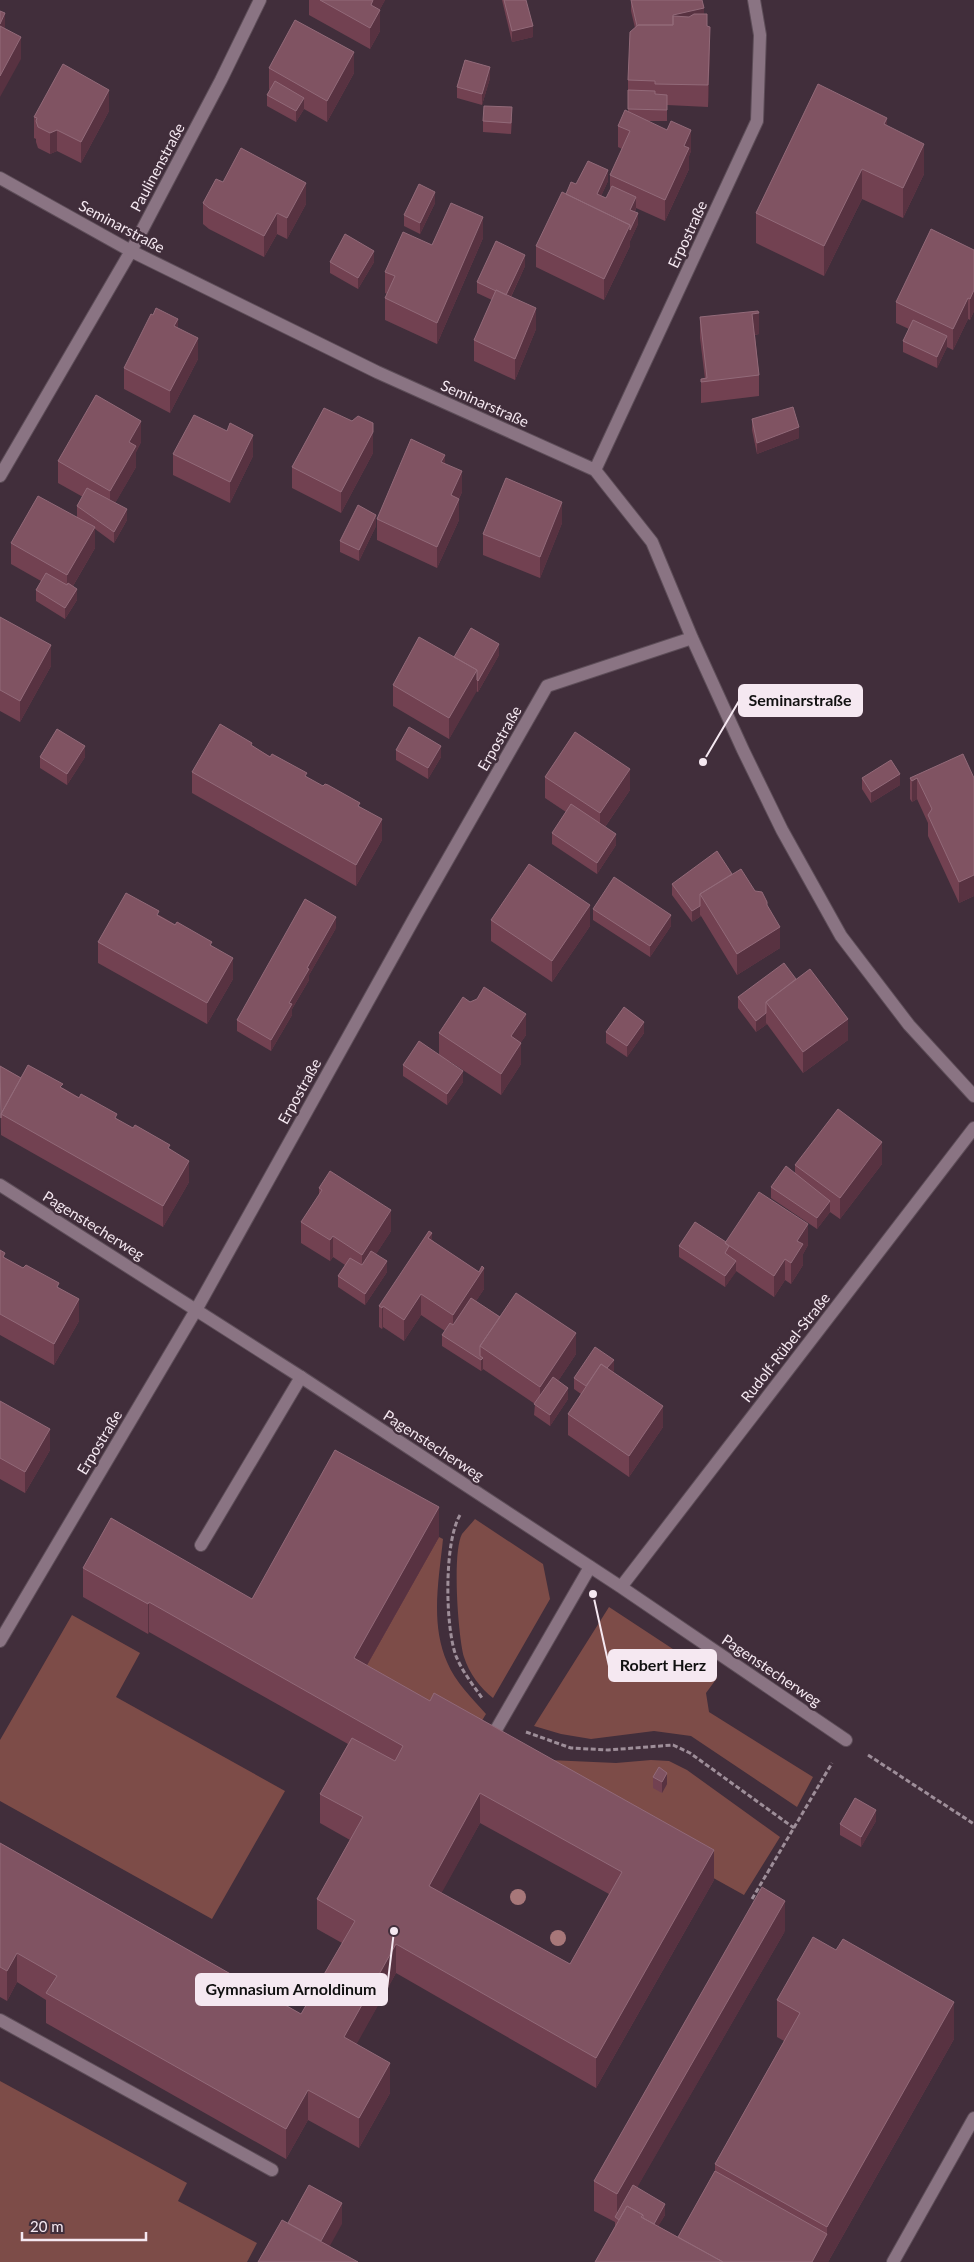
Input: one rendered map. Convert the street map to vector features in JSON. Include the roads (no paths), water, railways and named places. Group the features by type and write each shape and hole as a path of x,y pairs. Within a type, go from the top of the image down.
{"street":[{"name":"Paulinenstraße","path":"0,476 131,251 221,80 260,0"},
{"name":"Erpostraße","path":"595,470 756,121 760,35 754,0"},
{"name":"Seminarstraße","path":"0,178 131,251 377,372 595,470 652,542 692,638 782,830 841,936 909,1025 974,1096"},
{"name":"Erpostraße","path":"0,1641 196,1310 416,914 547,686 692,638"},
{"name":"Rudolf-Rübel-Straße","path":"621,1587 974,1128"},
{"name":"Pagenstecherweg","path":"0,1185 301,1377 621,1587 846,1740"},
{"path":"201,1545 301,1377"},
{"path":"484,1751 590,1567"},
{"path":"0,2020 272,2170"},
{"path":"893,2262 974,2118"}],"place":[{"name":"Seminarstraße","path":"703,762"},
{"name":"Robert Herz","path":"593,1594"},
{"name":"Gymnasium Arnoldinum","path":"394,1931"}]}
